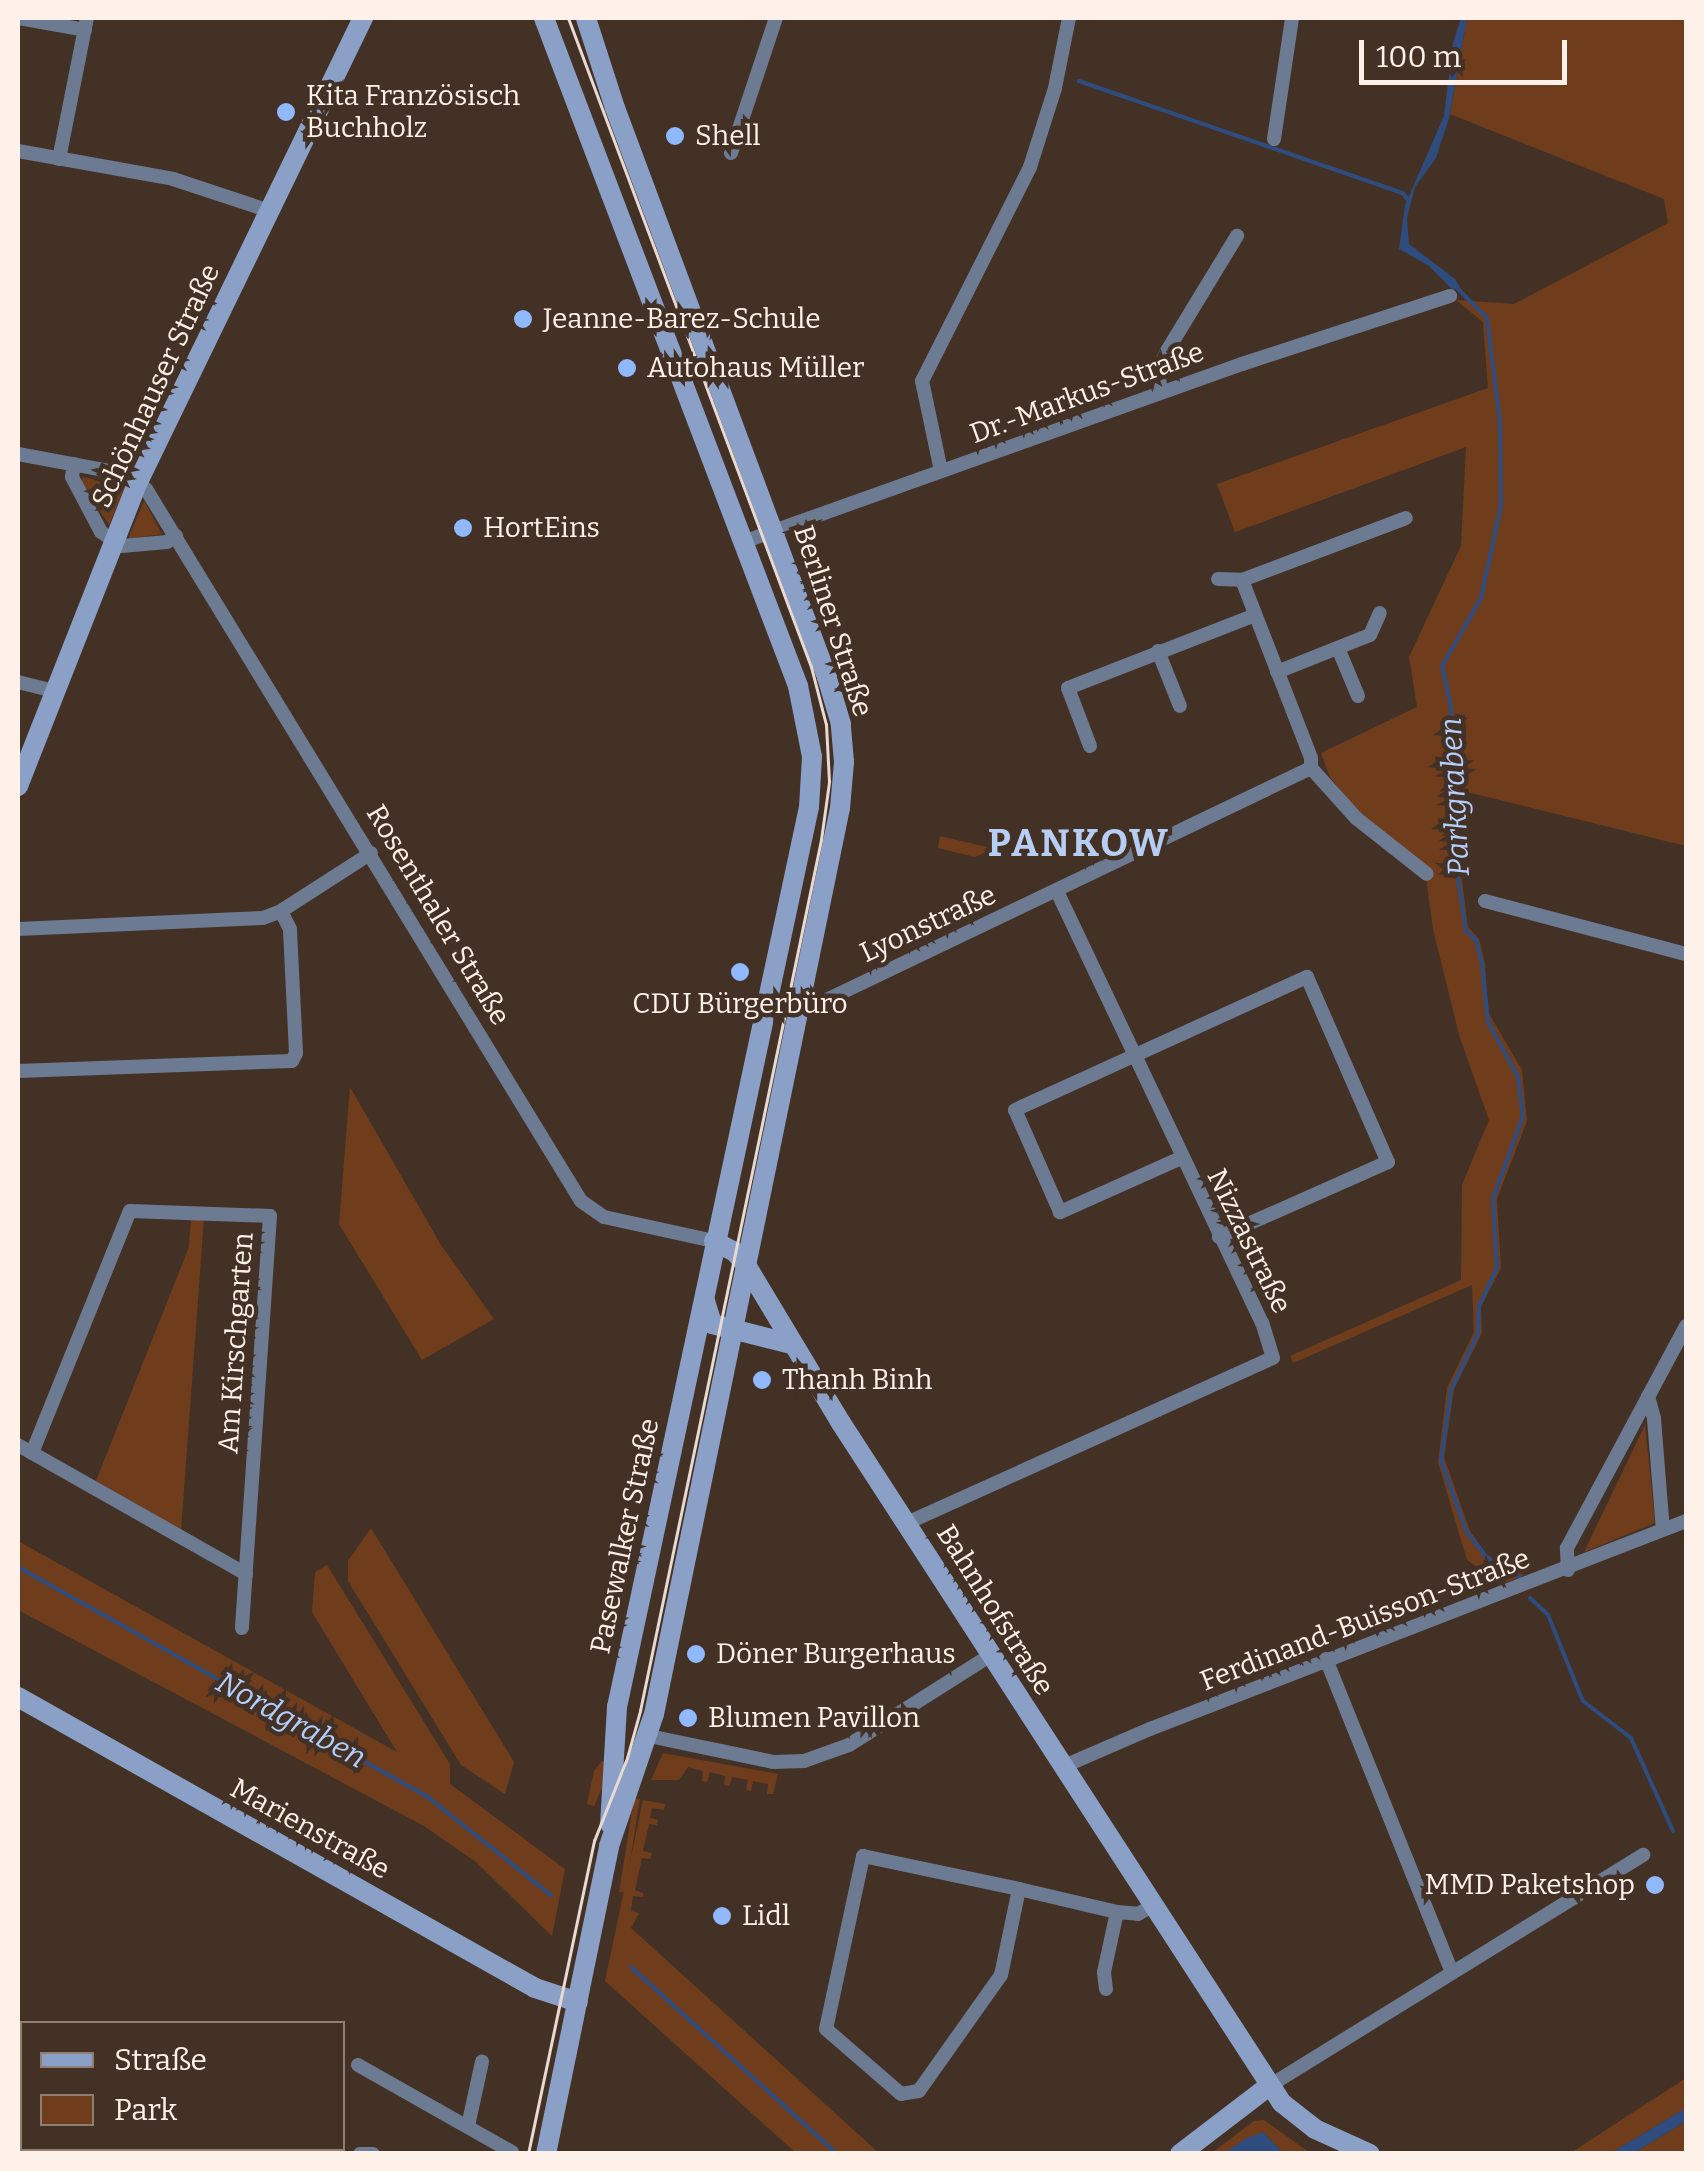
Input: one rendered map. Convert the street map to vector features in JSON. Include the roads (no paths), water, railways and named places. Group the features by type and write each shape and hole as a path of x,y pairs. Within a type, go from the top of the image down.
{"main road":[{"name":"Schönhauser Straße","path":"18,786 138,482 364,18"},
{"name":"Berliner Straße","path":"544,18 804,704 812,783 714,1241"},
{"name":"Berliner Straße","path":"586,18 633,157 775,530 838,712 844,762 840,808 746,1265"},
{"path":"714,1241 735,1252 746,1265"},
{"name":"Pasewalker Straße","path":"546,2154 609,1846 614,1732 714,1241"},
{"name":"Pasewalker Straße","path":"609,1846 649,1736 746,1265"},
{"name":"Bahnhofstraße","path":"746,1265 990,1655 1269,2086 1290,2111 1315,2129 1370,2154"},
{"path":"705,1294 708,1320 733,1331 792,1344"},
{"path":"654,1535 688,1543"},
{"name":"Marienstraße","path":"18,1697 535,1988 578,2002"},
{"path":"614,1732 649,1736"},
{"path":"1180,2154 1269,2086"}],"street":[{"path":"19,18 86,24 59,159"},
{"path":"731,153 776,18"},
{"path":"941,472 922,381 1030,168 1055,88 1069,18"},
{"path":"1274,139 1292,18"},
{"path":"18,151 173,179 270,211"},
{"path":"1161,392 1158,371 1237,236"},
{"name":"Dr.-Markus-Straße","path":"742,542 1161,392 1450,296"},
{"path":"18,454 126,474 138,482"},
{"path":"74,464 72,477 101,532 122,546 168,542 176,536"},
{"name":"Rosenthaler Straße","path":"138,482 176,536 581,1202 604,1218 714,1241"},
{"path":"1218,579 1242,580 1406,518"},
{"path":"1242,580 1311,758 1310,768 1356,818 1427,874"},
{"path":"1277,672 1370,634 1380,613"},
{"path":"1090,746 1068,688 1255,615"},
{"path":"1338,648 1358,696"},
{"path":"1158,651 1180,706"},
{"path":"18,682 53,691"},
{"name":"Lyonstraße","path":"800,1000 820,1003 1310,768"},
{"path":"18,929 262,918 282,911 371,853"},
{"name":"Nizzastraße","path":"907,1523 1270,1361 1270,1343 1057,891"},
{"path":"1485,901 1686,954"},
{"path":"18,1071 292,1062 296,1053 290,929 282,911"},
{"path":"1181,1158 1060,1212 1015,1110 1307,977 1388,1162 1219,1237"},
{"name":"Am Kirschgarten","path":"32,1453 130,1211 270,1216 242,1628"},
{"path":"1568,1570 1568,1548 1686,1326"},
{"path":"1648,1396 1654,1419 1664,1530"},
{"path":"18,1445 246,1574"},
{"name":"Ferdinand-Buisson-Straße","path":"1062,1767 1326,1659 1568,1570 1686,1520"},
{"path":"649,1736 774,1762 804,1761 849,1745 990,1655"},
{"path":"1326,1659 1451,1970"},
{"path":"1019,1889 1001,1975 919,2091 901,2094 826,2029 863,1856 1019,1889 1116,1912 1138,1914 1152,1906"},
{"path":"1269,2086 1451,1970 1643,1856"},
{"path":"1106,1989 1104,1972 1116,1912"},
{"path":"468,2126 482,2062"},
{"path":"358,2065 512,2152"},
{"path":"360,2154 372,2154"}],"water":[{"path":"1461,18 1467,18 1449,118 1436,158 1415,187 1407,218 1409,244 1455,279 1460,287 1453,290 1429,266 1399,249 1405,205 1444,116 1453,43"},
{"path":"1686,2108 1686,2121 1634,2153 1611,2153"},
{"path":"1263,2132 1283,2153 1224,2153 1247,2138"}],"waterway":[{"path":"1079,81 1403,193 1408,200"},
{"name":"Parkgraben","path":"1457,288 1487,318 1500,423 1501,505 1481,598 1442,666 1451,707 1451,743 1459,795 1456,865 1466,931 1476,940 1482,964 1488,1022 1518,1077 1523,1116 1493,1199 1497,1268 1479,1306 1478,1333 1451,1390 1441,1460 1466,1531 1486,1557 1521,1578"},
{"name":"Nordgraben","path":"18,1567 429,1798 551,1895"},
{"name":"Parkgraben","path":"1530,1598 1548,1615 1583,1701 1631,1738 1673,1831"},
{"name":"Nordgraben","path":"631,1967 837,2154"}],"tram line":[{"path":"528,2154 594,1841 627,1758 640,1711 821,840 829,782 826,725 811,667 568,18"}],"place":[{"name":"Kita Französisch Buchholz","path":"286,112"},
{"name":"Shell","path":"675,136"},
{"name":"Jeanne-Barez-Schule","path":"523,319"},
{"name":"Autohaus Müller","path":"627,368"},
{"name":"HortEins","path":"463,528"},
{"name":"CDU Bürgerbüro","path":"740,972"},
{"name":"Thanh Binh","path":"762,1380"},
{"name":"Döner Burgerhaus","path":"696,1654"},
{"name":"Blumen Pavillon","path":"688,1718"},
{"name":"MMD Paketshop","path":"1655,1885"},
{"name":"Lidl","path":"722,1916"}],"district":[{"name":"PANKOW","path":"1079,844"}]}
